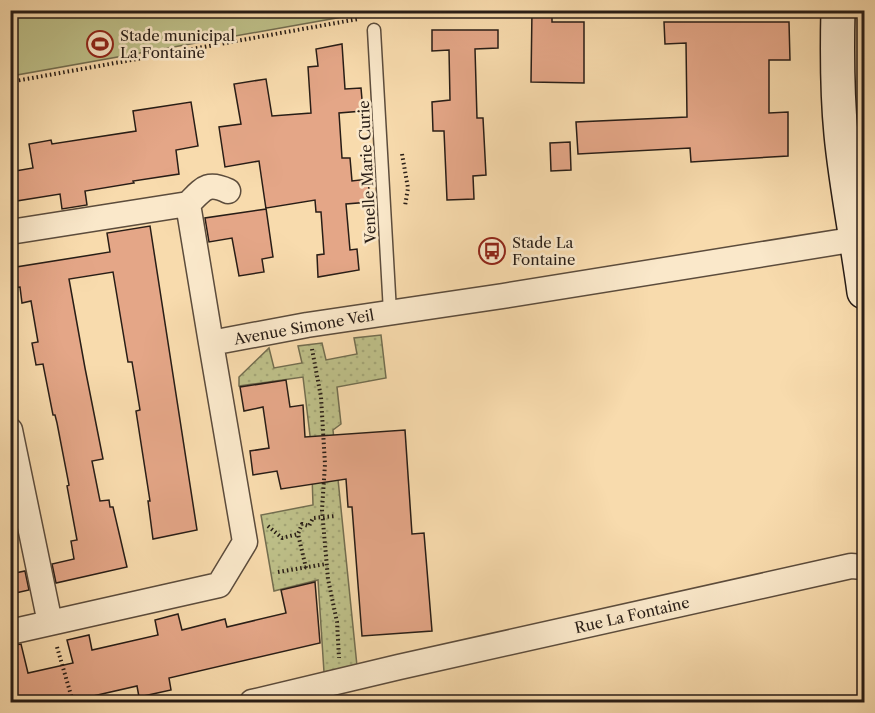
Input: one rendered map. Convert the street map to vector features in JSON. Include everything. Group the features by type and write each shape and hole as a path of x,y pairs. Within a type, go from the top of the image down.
{"street":[{"path":"838,10 838,94 841,134 864,292"},
{"path":"10,232 188,204 207,187 216,186 228,191"},
{"path":"10,632 219,585 245,542 188,204"},
{"name":"Avenue Simone Veil","path":"211,343 307,325 857,239"},
{"path":"10,430 50,623"},
{"name":"Rue La Fontaine","path":"252,702 851,566 864,567"}],"lane":[{"name":"Venelle Marie Curie","path":"374,30 390,312"}],"path":[{"path":"10,82 365,18"},
{"path":"307,325 321,397 325,464 323,518 326,564 337,622 340,681"},
{"path":"306,568 297,534 302,525 309,526 313,518 335,516"},
{"path":"278,572 326,564"},
{"path":"50,623 73,702"}],"green space":[{"name":"Stade municipal La Fontaine","path":"11,10 370,10 370,12 11,76"},
{"path":"381,335 386,378 337,387 341,424 333,430 357,666 324,672 318,580 274,591 261,515 313,505 311,444 303,377 239,386 239,377 269,348 274,368 302,363 298,346 322,343 326,360 357,354 354,338"}],"building":[{"path":"532,10 552,10 552,22 584,22 584,83 531,82"},
{"path":"664,22 789,22 790,60 769,60 769,113 788,112 788,156 691,162 690,148 578,154 576,122 687,117 686,43 665,44"},
{"path":"432,30 498,30 498,48 475,49 477,118 483,118 486,175 473,176 474,199 447,200 444,131 433,131 432,102 450,100 449,50 432,51"},
{"path":"342,44 345,89 361,88 363,111 339,113 342,158 350,158 352,181 368,179 370,202 346,204 350,250 357,249 359,270 318,277 317,255 324,254 321,212 316,212 315,200 266,208 273,257 262,259 264,272 239,276 232,238 209,242 205,218 266,209 259,161 225,167 219,127 241,124 234,84 266,79 272,116 311,113 308,67 318,66 316,49"},
{"path":"191,102 198,146 176,150 179,174 85,191 87,205 62,209 60,194 10,202 10,172 33,168 29,144 51,140 52,144 136,131 133,111"},
{"path":"570,142 571,170 551,171 550,143"},
{"path":"150,226 197,530 153,539 148,501 150,501 136,411 140,410 132,362 128,362 113,272 69,279 103,459 92,461 100,501 109,500 110,507 113,507 127,567 56,583 52,564 74,559 71,541 77,540 67,486 69,485 43,364 36,365 32,343 38,342 31,301 22,303 20,287 10,288 10,268 110,252 107,233"},
{"path":"286,380 290,407 303,405 305,437 405,430 412,534 424,533 432,631 362,636 352,507 348,507 346,479 281,489 277,471 253,475 250,451 269,448 263,407 244,411 240,387"},
{"path":"25,571 29,590 11,594 10,574"},
{"path":"315,582 320,643 169,678 171,690 139,697 137,686 67,702 10,702 10,646 21,644 28,673 73,663 67,640 89,635 92,650 158,635 155,620 178,614 182,630 225,619 227,627 286,613 281,590"}],"place":[{"name":"Stade municipal La Fontaine","path":"100,44"},
{"name":"Stade La Fontaine","path":"492,251"}]}
